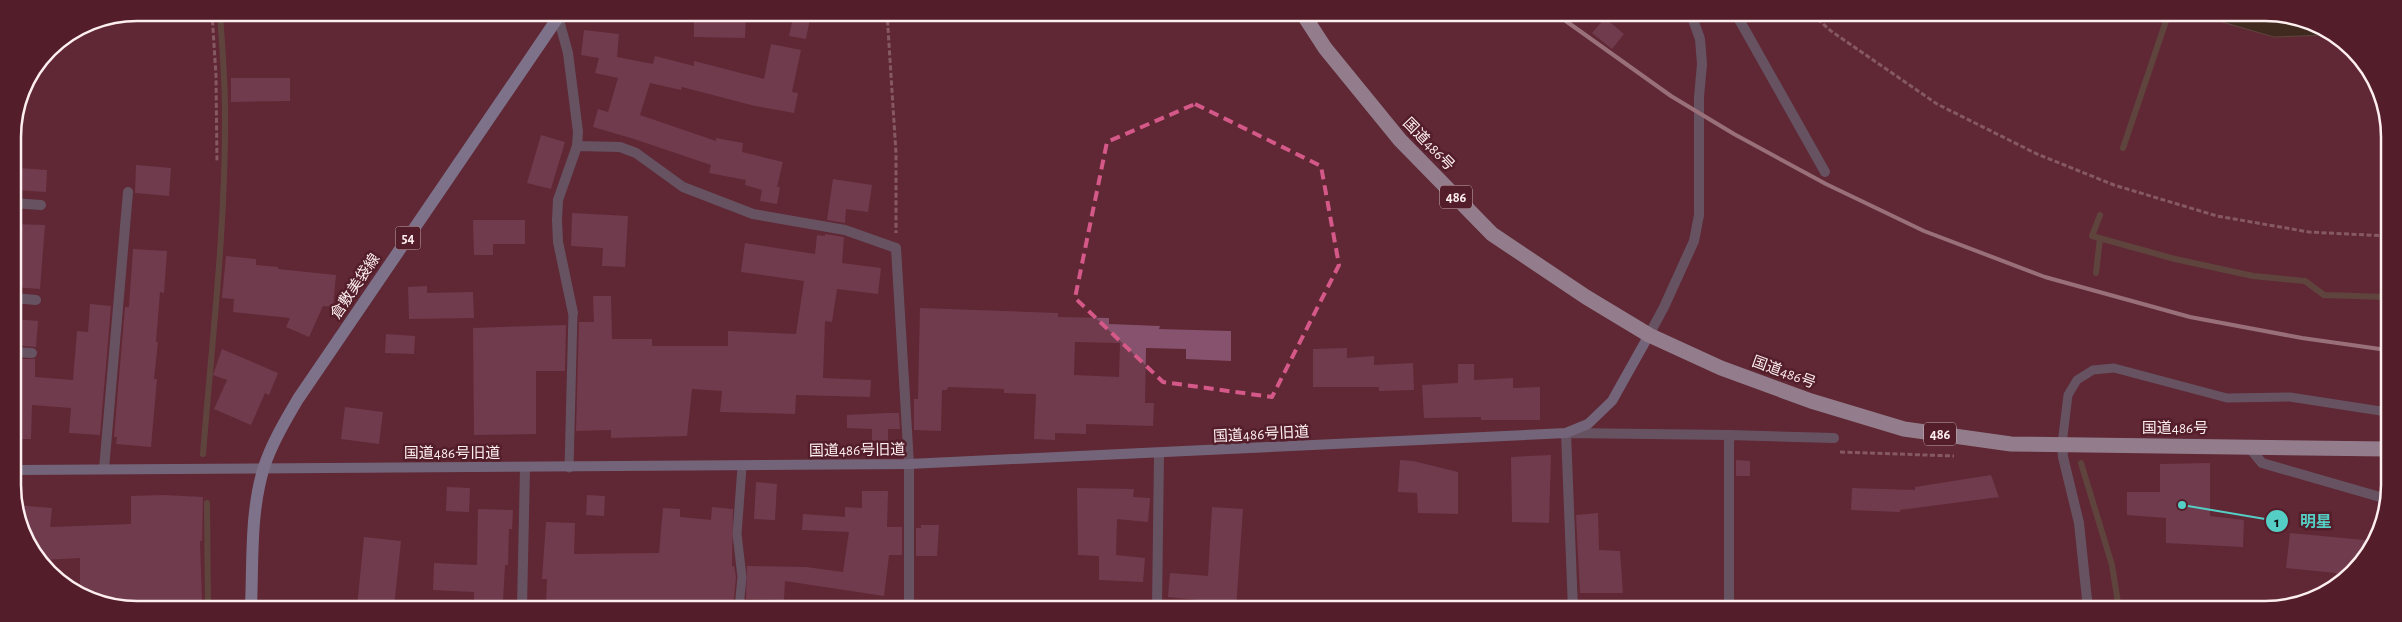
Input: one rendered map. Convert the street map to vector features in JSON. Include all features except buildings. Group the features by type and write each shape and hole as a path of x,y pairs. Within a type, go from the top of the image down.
{"highway":[{"name":"国道486号","path":"1308,21 1325,48 1400,140 1492,234 1649,335 1721,368 1793,394 1904,429 2011,444 2381,449"}],"main road":[{"name":"倉敷美袋線","path":"252,601 254,520 264,468 281,428 298,399 554,21"}],"street":[{"path":"561,21 570,61 578,132 577,146 558,200 557,220 558,242 573,313"},
{"path":"1649,335 1694,241 1699,215 1699,97 1702,64 1700,39 1694,21"},
{"path":"1740,21 1825,172"},
{"path":"577,146 620,147 636,152 683,187 753,214 845,230 896,248 909,464 909,601"},
{"path":"104,469 128,192"},
{"path":"21,204 41,205"},
{"path":"21,299 36,300"},
{"name":"国道486号旧道","path":"21,470 569,468 909,464 1159,454 1566,433 1588,424 1612,401 1649,335"},
{"path":"21,352 32,353"},
{"path":"1572,601 1566,433 1834,438"},
{"path":"1729,435 1729,601"},
{"path":"2062,444 2062,457 2079,524 2087,601"},
{"path":"2248,446 2262,464 2380,498"},
{"path":"1157,601 1159,454"},
{"path":"522,601 525,468"}],"lane":[{"path":"569,468 573,313"},
{"path":"2062,444 2068,395 2077,380 2093,370 2114,368 2227,398 2290,398 2381,411"},
{"path":"740,601 742,577 737,534 742,466"}],"path":[{"path":"213,21 216,76 217,162"},
{"path":"888,21 896,153 896,248"},
{"path":"1820,21 1831,31 1937,104 2036,154 2114,185 2218,216 2309,232 2381,236"},
{"path":"1836,452 1962,456"}],"highlighted area":[{"path":"1195,104 1321,166 1339,265 1272,397 1163,382 1075,298 1107,142"}],"shaded area":[{"path":"2219,21 2272,21 2287,23 2302,27 2320,35 2274,37"}],"waterway":[{"path":"203,454 218,282 225,154 225,99 220,21"},
{"path":"2123,148 2166,21"},
{"path":"2100,215 2092,236 2175,259 2253,276 2305,281 2324,295 2381,297"},
{"path":"2096,273 2100,238"},
{"path":"2081,463 2112,565 2118,601"},
{"path":"207,503 208,601"}],"railway":[{"path":"1566,21 1671,96 1734,134 1826,184 1924,231 2045,277 2190,317 2302,338 2381,349"}],"place":[{"name":"明星","path":"2182,505"}]}
